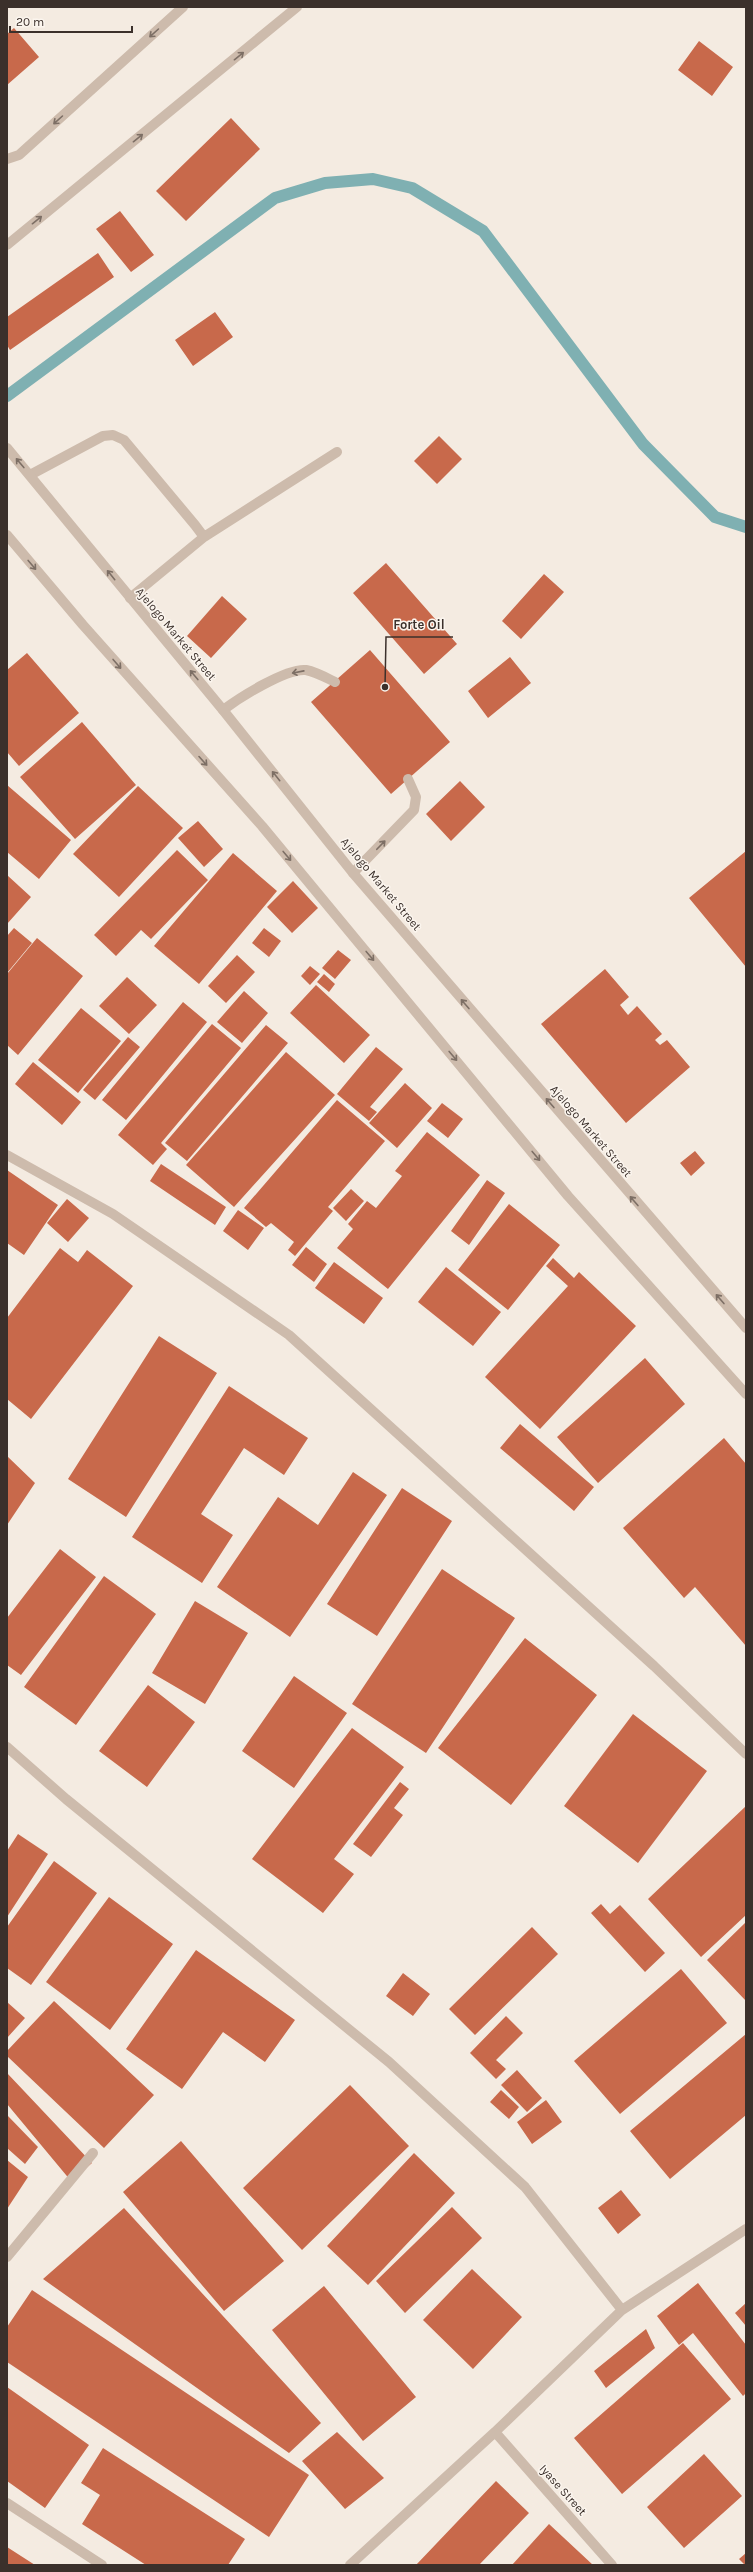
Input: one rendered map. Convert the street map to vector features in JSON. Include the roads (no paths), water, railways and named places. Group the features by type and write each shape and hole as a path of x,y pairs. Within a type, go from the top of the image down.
{"street":[{"path":"7,159 19,155 183,7"},
{"path":"7,245 297,7"},
{"path":"30,475 103,436 113,435 124,440 204,537"},
{"name":"Ajelogo Market Street","path":"7,448 223,710 353,873 746,1328"},
{"path":"130,598 204,537 337,452"},
{"path":"7,535 99,643 262,826 568,1196 746,1394"},
{"path":"223,710 242,695 291,673 305,670 335,682"},
{"path":"353,873 414,810 416,797 408,779"},
{"path":"7,1155 113,1214 289,1335 654,1666 746,1754"},
{"path":"7,1747 66,1799 389,2062 525,2187 622,2310"},
{"path":"7,2257 93,2153"},
{"path":"350,2565 495,2432 622,2310 746,2229"},
{"name":"Iyase Street","path":"495,2432 612,2565"},
{"path":"7,2503 102,2565"}],"waterway":[{"path":"7,396 275,198 325,183 373,179 412,188 483,231 643,444 715,517 746,527"}],"place":[{"name":"Forte Oil","path":"385,687"}]}
